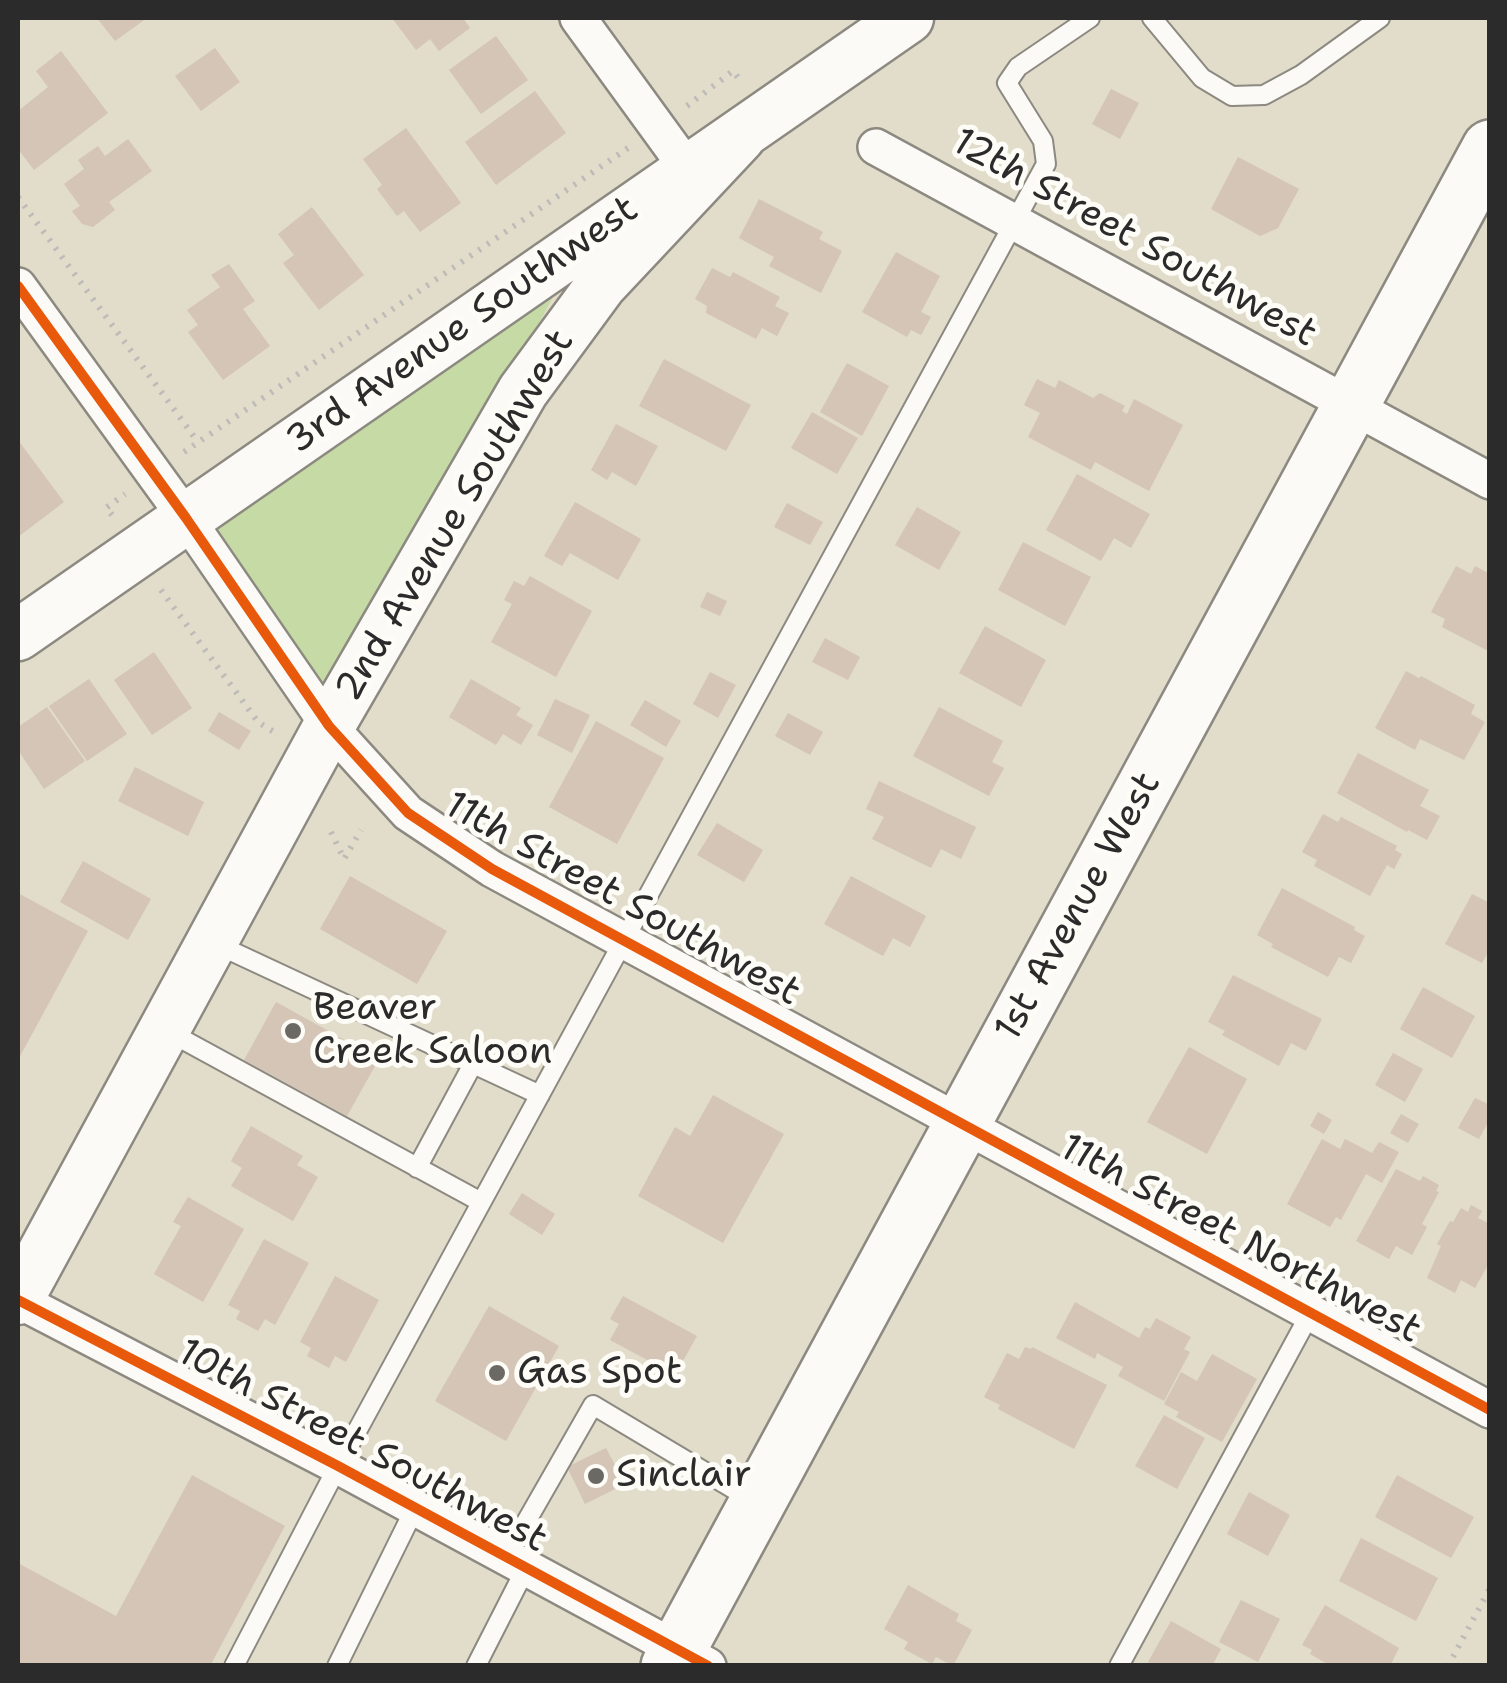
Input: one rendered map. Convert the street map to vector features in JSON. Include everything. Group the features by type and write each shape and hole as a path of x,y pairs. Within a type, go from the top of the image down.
{"main road":[{"name":"3rd Avenue Southwest","path":"18,635 582,241 690,172 743,113 908,18"},
{"name":"2nd Avenue Southwest","path":"18,1300 211,942 306,732 522,391 601,285 743,113"},
{"name":"1st Avenue West","path":"685,1660 757,1503 1490,148"}],"street":[{"path":"578,18 690,172"},
{"name":"12th Street Southwest","path":"876,147 1490,480"},
{"name":"11th Street Southwest","path":"18,286 186,518 306,732 408,813 492,868 962,1124"},
{"name":"11th Street Northwest","path":"962,1124 1490,1410"},
{"name":"10th Street Southwest","path":"18,1300 516,1562 685,1660"}],"lane":[{"path":"234,1666 338,1466 1046,164 1043,141 1007,83 1018,67 1090,18"},
{"path":"1152,18 1202,78 1232,96 1264,95 1302,75 1380,18"},
{"path":"211,942 540,1095"},
{"path":"164,1029 481,1202"},
{"path":"417,1168 472,1064"},
{"path":"1119,1666 1311,1312"},
{"path":"476,1666 516,1562 593,1405 757,1503"},
{"path":"337,1666 415,1508"}],"path":[{"path":"153,474 734,71 743,113"},
{"path":"18,196 198,442"},
{"path":"160,588 258,722 306,732"},
{"path":"331,832 344,859 361,830"},
{"path":"1448,1666 1490,1588"}],"green space":[{"path":"582,241 329,726 186,518"}],"building":[{"path":"97,18 147,18 115,41"},
{"path":"392,18 463,18 470,28 439,51 430,39 416,50"},
{"path":"496,36 528,80 481,114 449,70"},
{"path":"215,48 240,82 201,111 175,76"},
{"path":"61,51 108,113 34,170 18,149 18,111 48,87 36,71"},
{"path":"1111,89 1139,103 1120,139 1092,124"},
{"path":"535,91 566,133 496,185 465,142"},
{"path":"406,128 461,203 420,232 404,211 397,216 377,189 382,185 363,159"},
{"path":"128,139 152,171 109,202 115,210 93,227 82,224 72,211 80,206 64,184 84,169 78,160 98,146 105,156"},
{"path":"1238,157 1299,189 1278,228 1260,236 1211,209"},
{"path":"759,199 823,232 819,239 842,251 821,293 769,266 774,257 739,238"},
{"path":"312,207 364,275 319,310 283,263 294,255 278,234"},
{"path":"896,252 940,276 921,312 931,317 921,335 911,330 907,337 862,312"},
{"path":"229,264 255,301 243,309 270,346 223,380 188,332 198,325 187,310 220,287 211,275"},
{"path":"712,268 730,277 733,272 780,297 775,306 789,313 777,336 762,328 756,339 706,313 707,306 695,299"},
{"path":"664,359 751,405 726,451 639,406"},
{"path":"847,363 889,386 862,436 820,412"},
{"path":"1037,379 1055,388 1059,380 1093,398 1100,393 1125,406 1122,411 1127,414 1134,399 1183,425 1149,491 1095,462 1091,470 1028,437 1040,413 1024,405"},
{"path":"812,412 858,438 837,474 791,448"},
{"path":"616,424 658,446 636,486 612,472 607,480 591,470"},
{"path":"18,440 64,502 18,537"},
{"path":"1077,474 1150,514 1131,548 1114,538 1101,561 1046,530"},
{"path":"575,502 641,539 618,580 570,553 562,566 544,556"},
{"path":"787,503 823,522 810,545 774,527"},
{"path":"917,507 961,532 939,570 895,545"},
{"path":"1023,542 1091,577 1065,626 998,590"},
{"path":"1456,566 1471,574 1475,566 1490,574 1490,652 1442,627 1445,619 1431,612"},
{"path":"530,576 592,611 556,677 491,642 512,604 504,600 514,581 524,586"},
{"path":"707,592 727,601 720,616 700,607"},
{"path":"985,626 1046,660 1021,707 959,673"},
{"path":"825,638 860,657 848,680 812,662"},
{"path":"154,652 192,708 152,735 114,680"},
{"path":"1406,671 1475,705 1471,714 1485,722 1464,760 1420,739 1415,750 1375,728"},
{"path":"710,672 736,685 718,718 693,704"},
{"path":"89,679 127,734 87,761 49,706"},
{"path":"471,679 521,708 516,715 533,725 521,745 503,734 496,745 449,717"},
{"path":"555,699 590,715 572,753 537,735"},
{"path":"645,700 681,721 666,747 630,725"},
{"path":"47,707 85,761 44,789 18,750 18,727"},
{"path":"939,707 1003,741 992,762 1004,768 989,796 913,756"},
{"path":"219,712 251,731 239,750 208,731"},
{"path":"788,713 823,732 810,755 775,736"},
{"path":"596,721 664,758 617,844 549,807"},
{"path":"1358,753 1429,790 1420,806 1440,816 1427,840 1337,793"},
{"path":"135,767 204,802 188,836 118,801"},
{"path":"879,781 976,827 961,859 941,849 931,868 872,839 884,817 866,809"},
{"path":"1323,814 1338,822 1341,817 1397,846 1395,850 1402,854 1394,869 1387,865 1370,896 1314,866 1317,860 1302,852"},
{"path":"717,823 763,850 744,882 697,855"},
{"path":"83,861 151,899 128,940 60,902"},
{"path":"350,876 447,931 417,984 320,929"},
{"path":"851,876 926,916 910,947 893,938 883,956 824,924"},
{"path":"1282,888 1365,936 1351,963 1339,957 1328,977 1271,947 1273,944 1257,935"},
{"path":"18,893 88,931 18,1060"},
{"path":"1472,894 1490,903 1490,949 1482,963 1445,944"},
{"path":"1233,975 1322,1019 1306,1051 1291,1043 1279,1066 1222,1035 1225,1031 1208,1022"},
{"path":"1423,987 1475,1016 1452,1058 1400,1029"},
{"name":"Beaver Creek Saloon","path":"276,1002 379,1059 347,1116 244,1060"},
{"path":"1189,1047 1247,1079 1207,1154 1147,1122"},
{"path":"1393,1053 1423,1069 1405,1102 1375,1085"},
{"path":"713,1095 784,1134 723,1243 638,1196 675,1127 690,1136"},
{"path":"1475,1098 1490,1105 1490,1119 1479,1139 1458,1128"},
{"path":"1318,1112 1332,1120 1324,1134 1310,1126"},
{"path":"1401,1114 1419,1124 1408,1143 1390,1133"},
{"path":"251,1126 303,1156 297,1165 318,1177 293,1221 231,1186 242,1168 231,1161"},
{"path":"1322,1139 1340,1149 1345,1139 1372,1153 1379,1142 1399,1152 1382,1183 1366,1174 1341,1220 1336,1217 1330,1227 1287,1204"},
{"path":"1396,1169 1420,1181 1423,1176 1439,1185 1439,1192 1422,1224 1427,1227 1412,1255 1396,1246 1389,1259 1356,1241"},
{"path":"522,1193 555,1214 542,1235 509,1214"},
{"path":"188,1197 244,1229 203,1302 154,1274 181,1226 173,1222"},
{"path":"1471,1205 1482,1211 1478,1218 1490,1224 1490,1261 1475,1288 1461,1280 1455,1293 1427,1278 1441,1246 1437,1244 1450,1221 1461,1208 1468,1212"},
{"path":"264,1239 309,1263 275,1325 265,1319 258,1331 236,1319 240,1311 228,1305"},
{"path":"335,1276 379,1300 346,1362 335,1356 329,1368 307,1356 311,1348 300,1342"},
{"path":"623,1296 697,1336 675,1375 610,1340 619,1324 610,1319"},
{"path":"1075,1302 1139,1338 1156,1318 1191,1337 1184,1349 1190,1352 1164,1401 1118,1376 1123,1367 1097,1353 1095,1359 1056,1338"},
{"name":"Gas Spot","path":"489,1306 559,1346 506,1441 435,1401"},
{"path":"1025,1347 1107,1385 1074,1449 998,1409 1000,1405 984,1397 1007,1353 1019,1359"},
{"path":"1212,1354 1257,1379 1222,1442 1176,1417 1179,1412 1164,1404 1181,1372 1197,1381"},
{"path":"1164,1415 1205,1438 1177,1489 1135,1466"},
{"name":"Sinclair","path":"606,1448 625,1484 585,1504 567,1467"},
{"path":"192,1475 285,1526 210,1666 18,1666 18,1563 116,1616"},
{"path":"1397,1475 1474,1517 1451,1558 1375,1517"},
{"path":"1249,1492 1290,1515 1268,1556 1227,1534"},
{"path":"1361,1538 1438,1578 1416,1621 1339,1581"},
{"path":"908,1585 959,1614 956,1621 972,1630 953,1666 936,1657 932,1664 904,1649 908,1642 884,1629"},
{"path":"1241,1600 1280,1619 1258,1662 1219,1642"},
{"path":"1325,1605 1399,1648 1390,1666 1331,1666 1310,1654 1312,1650 1302,1645"},
{"path":"1171,1621 1221,1649 1212,1666 1154,1666 1148,1662"}],"cycle path":[{"path":"18,286 186,518 329,726 408,813 492,869 1490,1410"},
{"path":"18,1300 338,1466 708,1666"}],"place":[{"name":"Beaver Creek Saloon","path":"293,1031"},
{"name":"Gas Spot","path":"497,1373"},
{"name":"Sinclair","path":"596,1476"}]}
